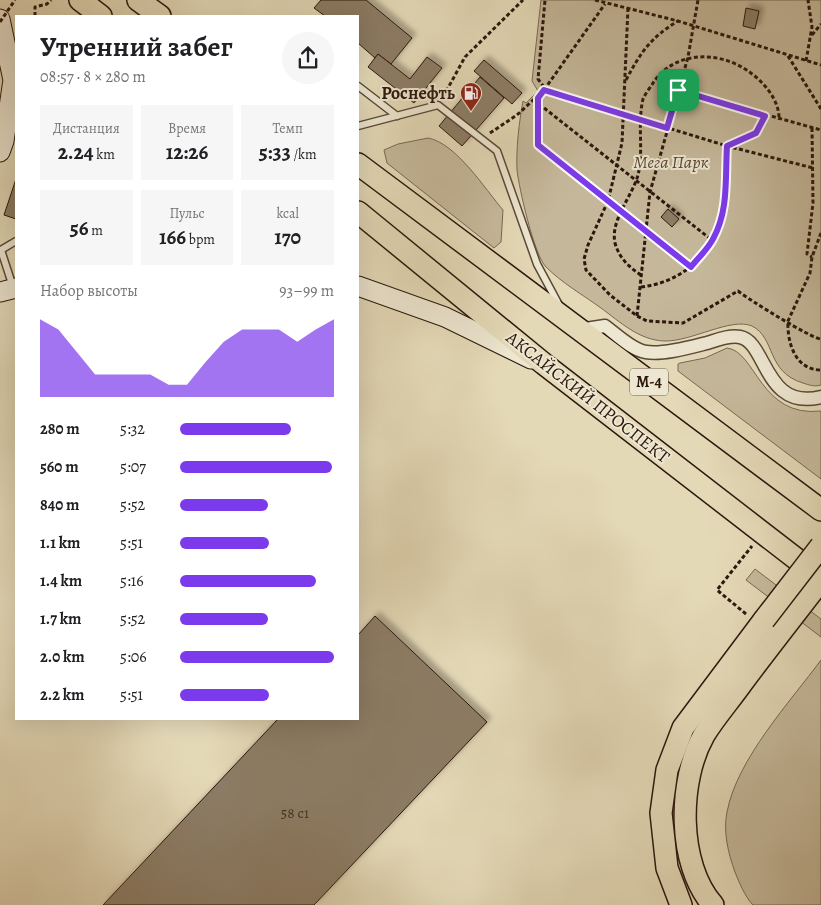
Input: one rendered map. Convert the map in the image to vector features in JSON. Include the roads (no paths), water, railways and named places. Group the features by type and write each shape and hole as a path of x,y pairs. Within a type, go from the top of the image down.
{"main road":[{"path":"80,0 100,15"},
{"path":"138,0 159,15"},
{"path":"0,20 13,80 4,141 0,152"},
{"name":"М-4","path":"359,165 821,510"},
{"name":"АКСАЙСКИЙ ПРОСПЕКТ","path":"359,213 544,364 821,579"},
{"path":"359,286 446,317 544,364"},
{"path":"713,905 704,895 689,858 684,811 690,775 704,736 768,625 821,546"},
{"path":"681,905 667,868 661,813 666,770 683,728 768,625 821,579"}],"street":[{"path":"573,326 605,326 624,340 646,352 686,348 730,337 741,337 750,341 766,372 782,390 799,399 821,397"}],"lane":[{"path":"359,87 397,116"},
{"path":"359,126 438,105 497,151 538,264 573,326"},
{"path":"12,290 1,250 15,242"}],"place":[{"name":"Роснефть","path":"471,112"}],"park label":[{"name":"Мега Парк","path":"671,162"}]}
